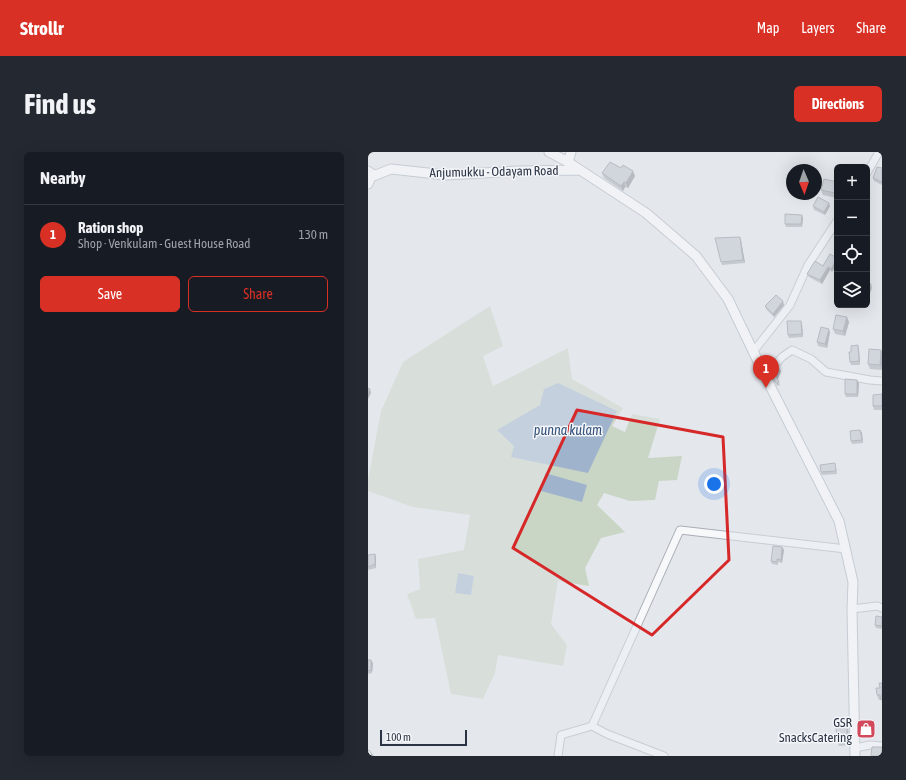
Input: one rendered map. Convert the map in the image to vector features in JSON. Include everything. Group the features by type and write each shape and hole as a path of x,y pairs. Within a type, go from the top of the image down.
{"main road":[{"path":"549,152 568,162 646,212 696,256 728,299 753,352 839,521 853,582 852,609 855,752"},
{"name":"Anjumukku - Odayam Road","path":"568,162 571,152"},
{"name":"Anjumukku - Odayam Road","path":"368,184 372,173 391,170 446,175 518,171 579,170"}],"street":[{"path":"870,168 879,152"},
{"path":"753,352 790,305 808,265 834,226"},
{"path":"765,376 782,357 792,350 811,359 826,372 882,381"},
{"path":"592,726 680,530 846,549"},
{"path":"852,609 877,606 882,608"},
{"path":"558,756 561,735 592,726 607,734 664,756"},
{"path":"855,752 870,745 882,746"}],"highlighted area":[{"path":"577,410 723,437 729,560 652,635 513,548"}],"green space":[{"path":"490,306 503,346 483,356 493,386 568,348 572,379 623,408 612,426 625,432 632,414 660,419 648,458 682,456 677,480 659,481 655,500 630,501 604,493 597,505 625,532 601,538 585,568 589,586 558,581 551,624 567,645 563,666 498,655 495,673 483,699 451,694 435,618 416,619 407,594 420,589 418,559 464,550 470,515 413,507 368,491 368,480 381,411 403,362"}],"water":[{"name":"punna kulam","path":"558,383 617,411 588,473 511,457 514,446 497,430 540,405 544,389"},
{"path":"545,473 587,485 582,502 541,491"},
{"path":"458,573 474,576 471,595 455,593"}],"building":[{"path":"610,162 621,168 623,165 633,171 626,183 624,182 621,186 602,173"},
{"path":"877,167 882,168 882,182 873,178"},
{"path":"824,179 834,181 834,193 822,190"},
{"path":"822,199 829,203 824,212 813,206 816,200"},
{"path":"785,214 802,215 801,224 785,224"},
{"path":"740,237 743,260 721,262 715,238"},
{"path":"830,254 834,256 834,264 831,269 828,267 820,280 807,274 815,261 823,266"},
{"path":"776,295 783,301 773,314 765,306"},
{"path":"836,315 847,317 843,331 833,329"},
{"path":"787,321 801,321 802,334 788,335"},
{"path":"821,327 829,329 825,344 817,342"},
{"path":"858,345 859,361 850,362 849,352 851,352 851,346"},
{"path":"869,349 881,350 880,365 868,364"},
{"path":"776,367 779,368 776,376 779,382 776,383 771,374"},
{"path":"845,379 857,380 857,394 845,394"},
{"path":"882,394 882,406 873,406 873,395"},
{"path":"860,430 862,440 851,441 850,431"},
{"path":"835,463 836,471 821,472 820,465"},
{"path":"773,546 782,547 781,560 777,559 777,562 771,561"},
{"path":"375,554 375,564 368,567 368,555"},
{"path":"876,616 882,617 882,626 875,625"},
{"path":"368,660 371,660 371,670 368,671"},
{"path":"879,683 882,683 882,700 880,695 877,695 876,688 880,688"},
{"path":"838,720 847,720 847,740 837,741 836,727 838,727"},
{"path":"872,747 882,747 882,756 871,756"}],"railway":[{"path":"368,751 372,756"}],"place":[{"name":"Ration shop","path":"766,388"},
{"name":"GSR SnacksCatering","path":"866,729"}]}
